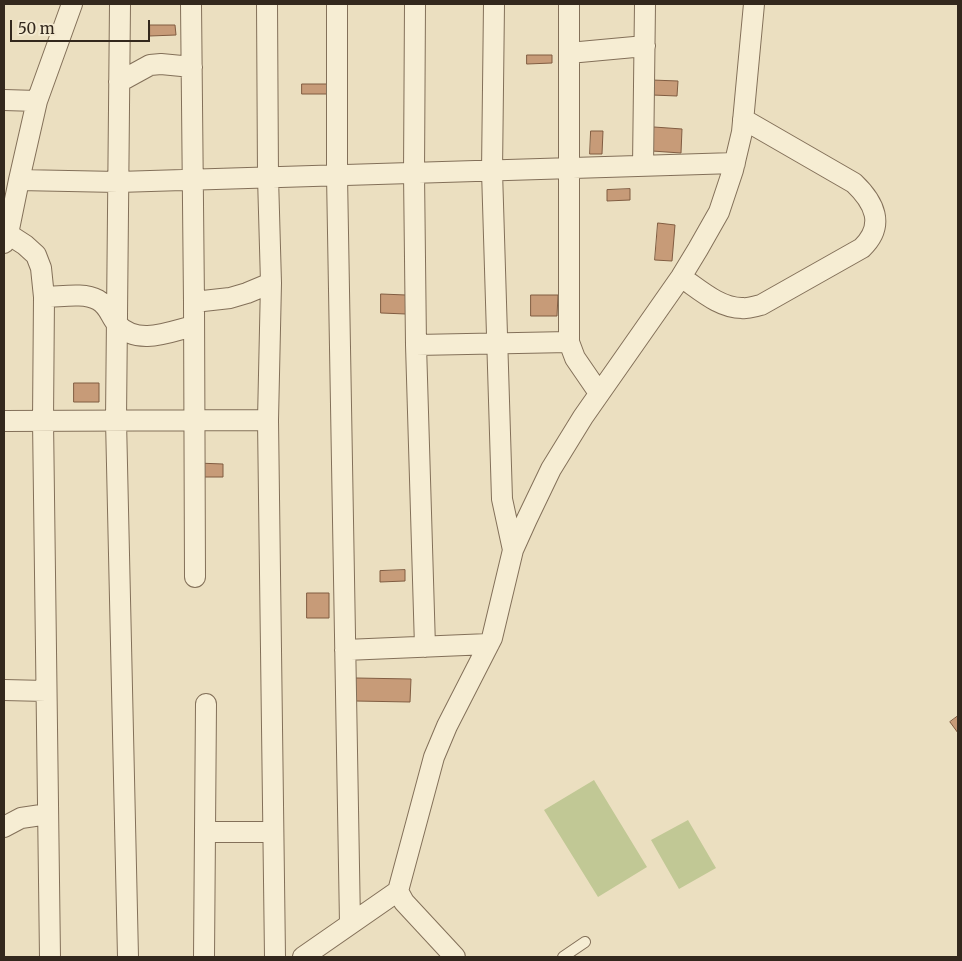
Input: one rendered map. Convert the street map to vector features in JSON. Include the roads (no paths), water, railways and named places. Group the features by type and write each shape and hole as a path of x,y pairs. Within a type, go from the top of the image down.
{"street":[{"path":"50,957 43,420 44,297 41,268 36,256 25,245 6,239 37,101 72,4"},
{"path":"120,4 116,420 128,957"},
{"path":"191,4 195,577"},
{"path":"267,4 271,283 268,420 275,957"},
{"path":"337,4 337,175 350,923"},
{"path":"415,4 416,345 425,647"},
{"path":"494,4 492,171 502,499 513,550"},
{"path":"569,4 569,342 575,358 599,394"},
{"path":"643,166 645,4"},
{"path":"303,957 398,891 434,757 447,726 489,644 513,550 551,469 599,394 681,277 719,212 735,163 743,120 754,4"},
{"path":"569,53 645,46"},
{"path":"119,82 150,65 162,64 192,67"},
{"path":"4,100 37,101"},
{"path":"681,277 721,303 745,309 762,305 862,248 870,240 875,226 874,210 867,195 854,183 743,120"},
{"path":"20,180 118,182 735,163"},
{"path":"194,302 230,298 271,283"},
{"path":"44,297 86,296 99,300 110,310 116,322 126,332 140,337 193,326"},
{"path":"416,345 569,342"},
{"path":"4,421 268,420"},
{"path":"345,650 489,644"},
{"path":"4,690 46,691"},
{"path":"204,957 206,704"},
{"path":"4,827 21,818 48,814"},
{"path":"205,832 273,832"},
{"path":"398,891 404,902 455,957"}],"lane":[{"path":"563,957 586,942"}]}
